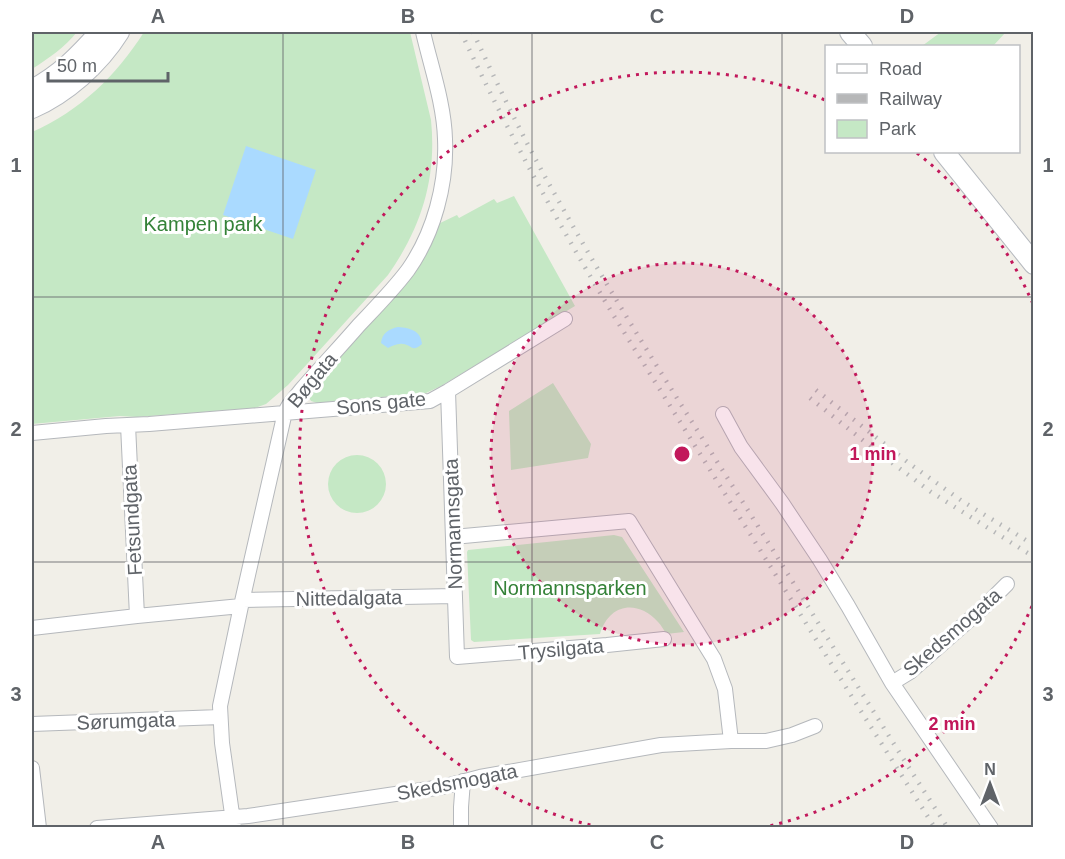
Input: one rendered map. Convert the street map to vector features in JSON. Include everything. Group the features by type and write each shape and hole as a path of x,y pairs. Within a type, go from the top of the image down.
{"main road":[{"path":"32,90 56,76 100,32"},
{"path":"32,108 52,98 78,79 104,52 119,32"},
{"path":"850,32 861,45"},
{"path":"945,153 1034,264"}],"street":[{"name":"Bøgata","path":"234,823 222,743 220,717 222,694 285,412 301,390 399,281 417,254 432,224 442,185 445,139 441,109 423,32"},
{"name":"Sons gate","path":"32,433 430,400 565,320"},
{"name":"Normannsgata","path":"448,391 457,657"},
{"name":"Skedsmogata","path":"723,414 741,447 820,560 892,683 910,672 1007,584"},
{"name":"Fetsundgata","path":"128,425 137,616"},
{"path":"453,537 629,522 714,659 725,689 731,741"},
{"name":"Nittedalgata","path":"32,628 242,603 454,596"},
{"name":"Trysilgata","path":"457,657 664,639"},
{"path":"892,683 991,828"},
{"name":"Sørumgata","path":"32,724 220,717"},
{"name":"Skedsmogata","path":"97,828 234,823 442,787 480,777 661,745 773,740 815,726"},
{"path":"32,768 39,828"},
{"path":"461,828 463,781"}],"green space":[{"path":"32,32 77,32 67,43 32,69"},
{"name":"Kampen park","path":"144,32 410,32 431,120 431,162 424,202 418,221 388,275 288,385 266,404 255,408 32,424 32,132 66,114 96,91"},
{"path":"941,32 1006,32 994,45 923,45"},
{"path":"514,196 575,306 426,393 317,403 311,401 308,396 310,391 407,282 438,224 457,215 459,218 494,199 497,203"},
{"path":"553,383 591,444 588,458 511,470 509,411"},
{"path":"357,455 368,457 381,468 386,484 384,495 373,508 357,513 346,511 333,500 328,484 330,473 341,460"},
{"name":"Normannsparken","path":"614,535 622,537 684,632 666,634 650,615 641,610 624,608 610,616 600,634 474,642 471,640 468,550"}],"water":[{"path":"246,146 316,170 293,239 223,215"},
{"path":"398,327 417,333 422,344 414,348 401,344 388,348 381,343 386,332"}],"railway":[{"path":"461,32 516,142 596,286 935,828"},
{"path":"473,32 534,157 579,237 672,390 948,828"},
{"path":"816,390 910,464 962,501 1034,545"},
{"path":"810,398 931,492 1034,557"}]}
